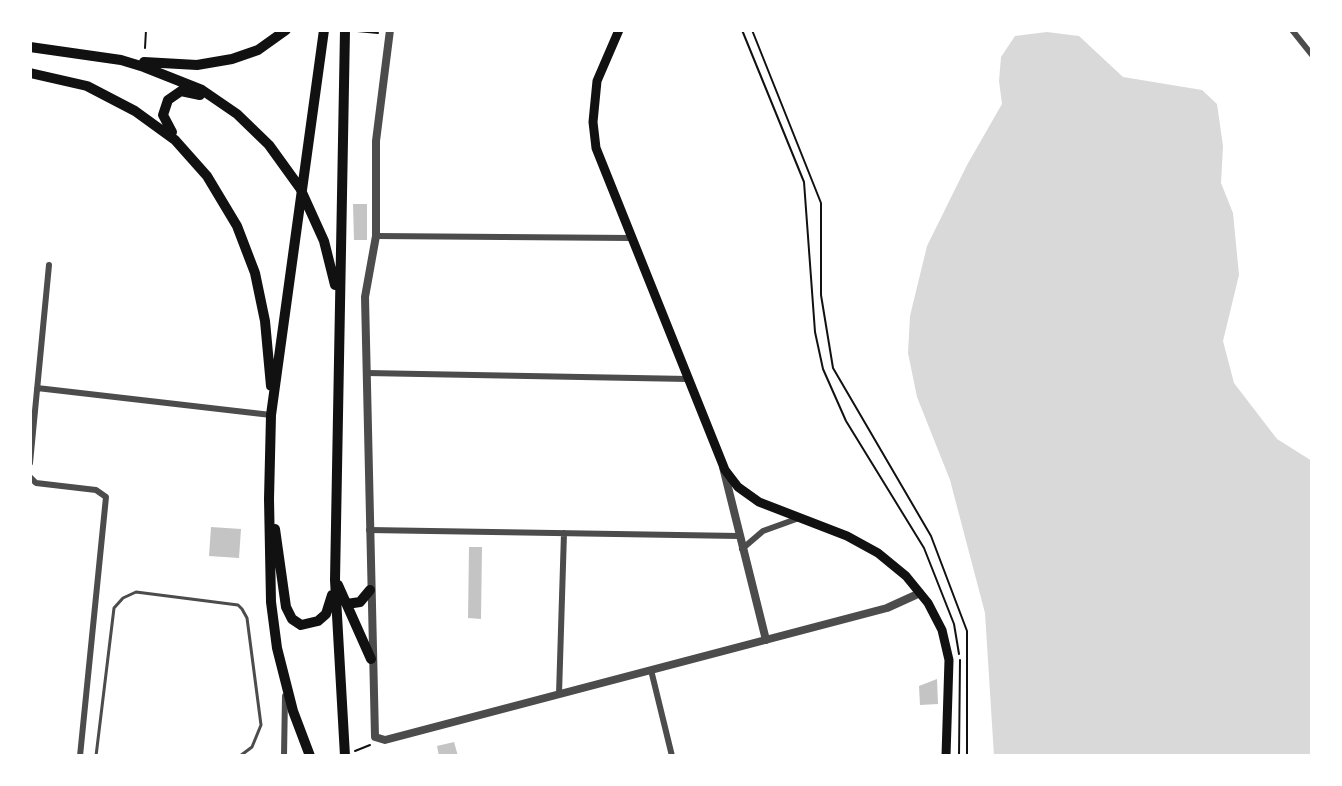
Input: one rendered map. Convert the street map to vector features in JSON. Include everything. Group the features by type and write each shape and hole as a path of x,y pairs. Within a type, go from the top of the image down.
{"main road":[{"path":"30,47 178,65 216,62 258,50 286,30"},
{"path":"271,415 324,30"},
{"path":"345,30 335,580 345,755"},
{"path":"619,30 597,81 593,122 599,157 721,459 733,482 747,495 847,536 878,553 920,593 936,616 947,644 946,756"},
{"path":"121,60 191,85 224,105 269,145 300,188 324,241 338,308"},
{"path":"30,73 87,86 135,111 187,152 221,197"},
{"path":"224,105 181,91 168,100 163,115 167,126 197,159 221,197 244,242 259,288 268,343 271,415 271,602 285,685 310,756"},
{"path":"269,499 286,607 292,619 305,625 322,618 329,608 335,580"},
{"path":"335,580 371,659"},
{"path":"347,604 360,602 370,590"}],"street":[{"path":"1292,30 1312,55"},
{"path":"389,32 376,141 376,236 365,297 375,737 385,740 766,640 887,608 920,593"},
{"path":"376,236 631,238"},
{"path":"30,463 49,265"},
{"path":"367,373 688,379"},
{"path":"37,388 271,415"},
{"path":"721,459 766,640"},
{"path":"30,477 36,483 96,490 106,497 80,756"},
{"path":"742,549 763,531 799,518"},
{"path":"369,530 739,536"},
{"path":"559,694 564,533"},
{"path":"651,670 672,756"},
{"path":"284,756 285,685"}],"lane":[{"path":"96,756 114,608 123,598 136,592 238,605 245,612 261,725 252,747 240,756"}],"path":[{"path":"145,48 146,30"},
{"path":"356,30 389,32"},
{"path":"742,30 804,182 815,332 834,399 917,535 954,624 961,674 959,756"},
{"path":"752,30 821,203 821,295 833,368 931,536 967,631 967,756"},
{"path":"345,755 368,749 375,737"}],"shaded area":[{"path":"1047,32 1079,36 1123,77 1202,90 1217,104 1223,146 1221,183 1233,213 1239,275 1223,341 1234,383 1277,439 1312,461 1312,756 994,756 985,613 950,480 917,397 908,353 910,316 927,246 967,165 1002,104 999,81 1001,57 1015,36"}],"building":[{"path":"353,204 367,204 367,240 354,240"},
{"path":"211,527 241,529 239,558 209,556"},
{"path":"469,547 482,547 481,619 468,618"},
{"path":"937,679 938,704 920,705 919,686"},
{"path":"454,742 458,756 439,756 437,746"}]}
